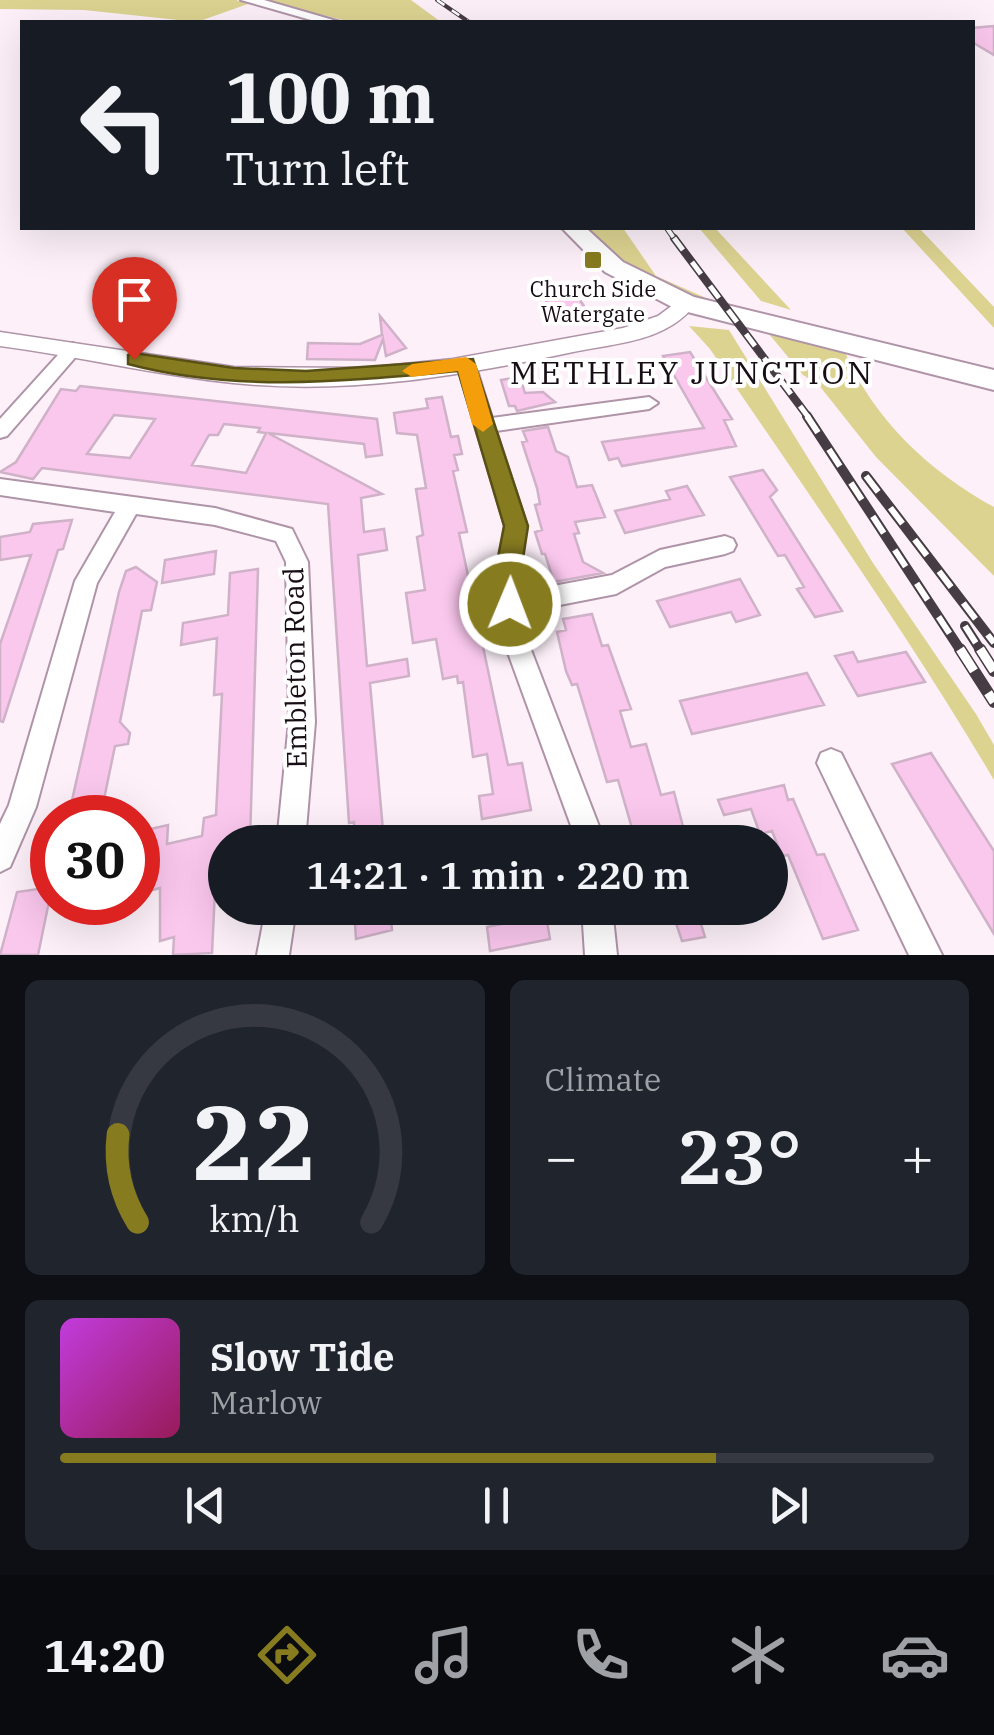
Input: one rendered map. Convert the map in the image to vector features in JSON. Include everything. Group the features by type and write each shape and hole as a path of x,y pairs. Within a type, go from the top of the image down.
{"main road":[{"path":"248,0 325,20"},
{"path":"575,230 614,267 685,303 994,380"},
{"path":"0,340 234,375 354,376 466,364 651,326 675,317 685,303"}],"street":[{"path":"0,432 74,349"},
{"path":"466,364 516,526 507,578 519,650 584,825"},
{"path":"483,426 649,404"},
{"name":"Embleton Road","path":"0,487 244,520 284,535 297,562 302,722 293,825"},
{"path":"0,857 22,807 86,581 128,507"},
{"path":"510,604 616,584 660,559 725,545"},
{"path":"831,763 922,954"},
{"path":"273,955 277,925"},
{"path":"601,925 607,953"}],"shaded area":[{"path":"0,0 236,0 248,4 203,20 84,10 0,9"},
{"path":"261,0 411,0 438,20 343,20"},
{"path":"587,230 624,230 656,276 722,305 648,276"},
{"path":"701,230 717,230 791,310 761,301"},
{"path":"904,230 921,230 994,307 994,328"},
{"path":"689,326 729,330 873,563 976,714 994,745 994,780 855,562 710,349"},
{"path":"769,334 845,352 871,400 906,442 948,478 994,507 994,576 876,457 818,384 803,375"}],"building":[{"path":"994,26 994,55 975,44 975,28"},
{"path":"573,290 586,309 552,316 544,295"},
{"path":"380,316 406,348 386,356 383,339 375,360 307,359 308,343 360,344 382,335"},
{"path":"690,352 732,419 724,420 736,446 622,466 618,458 609,460 602,442 704,428 663,356"},
{"path":"520,377 525,393 543,392 555,402 517,411 515,406 509,406 501,380"},
{"path":"80,386 377,419 382,455 366,457 364,444 268,433 382,494 361,498 364,532 384,529 387,550 358,555 367,666 407,659 409,676 370,683 383,825 349,823 328,504 42,468 33,479 0,472 16,462 61,389 76,391","holes":["114,415 155,419 130,458 87,454","224,424 260,428 258,432 266,433 246,473 192,465 209,435 218,435"]},
{"path":"442,397 451,437 458,436 462,454 454,455 458,470 453,471 467,532 459,533 508,765 522,763 531,810 482,819 479,796 493,794 487,754 473,757 463,682 458,683 457,676 443,679 436,639 413,643 406,593 425,590 417,537 423,535 416,489 426,488 417,435 397,433 394,413 428,408 426,399"},
{"path":"548,427 556,451 568,457 577,487 592,485 605,517 575,522 579,533 574,534 583,562 603,573 554,582 542,554 535,532 542,530 535,505 540,504 522,442 527,441 523,431"},
{"path":"763,470 777,490 770,497 842,611 815,617 797,589 804,587 785,555 778,556 730,477"},
{"path":"687,486 704,515 625,533 615,511 670,499 666,491"},
{"path":"72,520 63,549 58,550 3,722 0,721 0,644 31,555 0,560 0,537 30,532 33,524"},
{"path":"216,551 214,574 162,583 165,560"},
{"path":"136,567 157,582 151,610 142,611 120,722 130,733 128,744 115,746 105,795 73,795 119,592 126,571"},
{"path":"258,569 250,825 208,825 208,925 213,925 212,953 173,955 174,937 160,941 160,827 168,825 167,844 202,836 204,818 216,815 222,694 214,695 217,638 181,645 183,623 228,615 230,573"},
{"path":"740,579 760,615 736,622 731,612 670,627 657,601"},
{"path":"592,614 602,646 608,645 631,709 620,711 631,747 646,744 661,795 674,792 683,825 631,825 618,780 607,782 577,684 572,685 566,671 557,632 566,630 563,619"},
{"path":"853,652 858,662 906,652 925,682 858,696 835,656"},
{"path":"807,673 824,705 692,734 680,701"},
{"path":"931,753 994,851 994,934 892,764"},
{"path":"784,785 817,855 824,854 858,930 823,939 788,855 788,825 757,825 751,809 724,815 718,800"},
{"path":"30,890 30,925 44,925 38,955 0,955 17,892"},
{"path":"355,925 392,925 392,930 356,939"},
{"path":"548,925 550,939 490,951 487,927"},
{"path":"677,925 701,925 705,937 682,941"}],"railway":[{"path":"437,0 466,20"},
{"path":"668,230 676,241"},
{"path":"674,238 809,418"},
{"path":"807,416 961,651"},
{"path":"866,476 994,643"},
{"path":"965,626 981,651"},
{"path":"960,649 994,702"},
{"path":"980,649 994,671"}],"slow traffic":[{"path":"412,371 466,364 483,424"}],"place":[{"name":"Church Side Watergate","path":"593,260"}],"district":[{"name":"METHLEY JUNCTION","path":"692,373"}],"route":[{"path":"134,359 278,378 336,378 466,364 516,526 507,578 510,604"}]}
